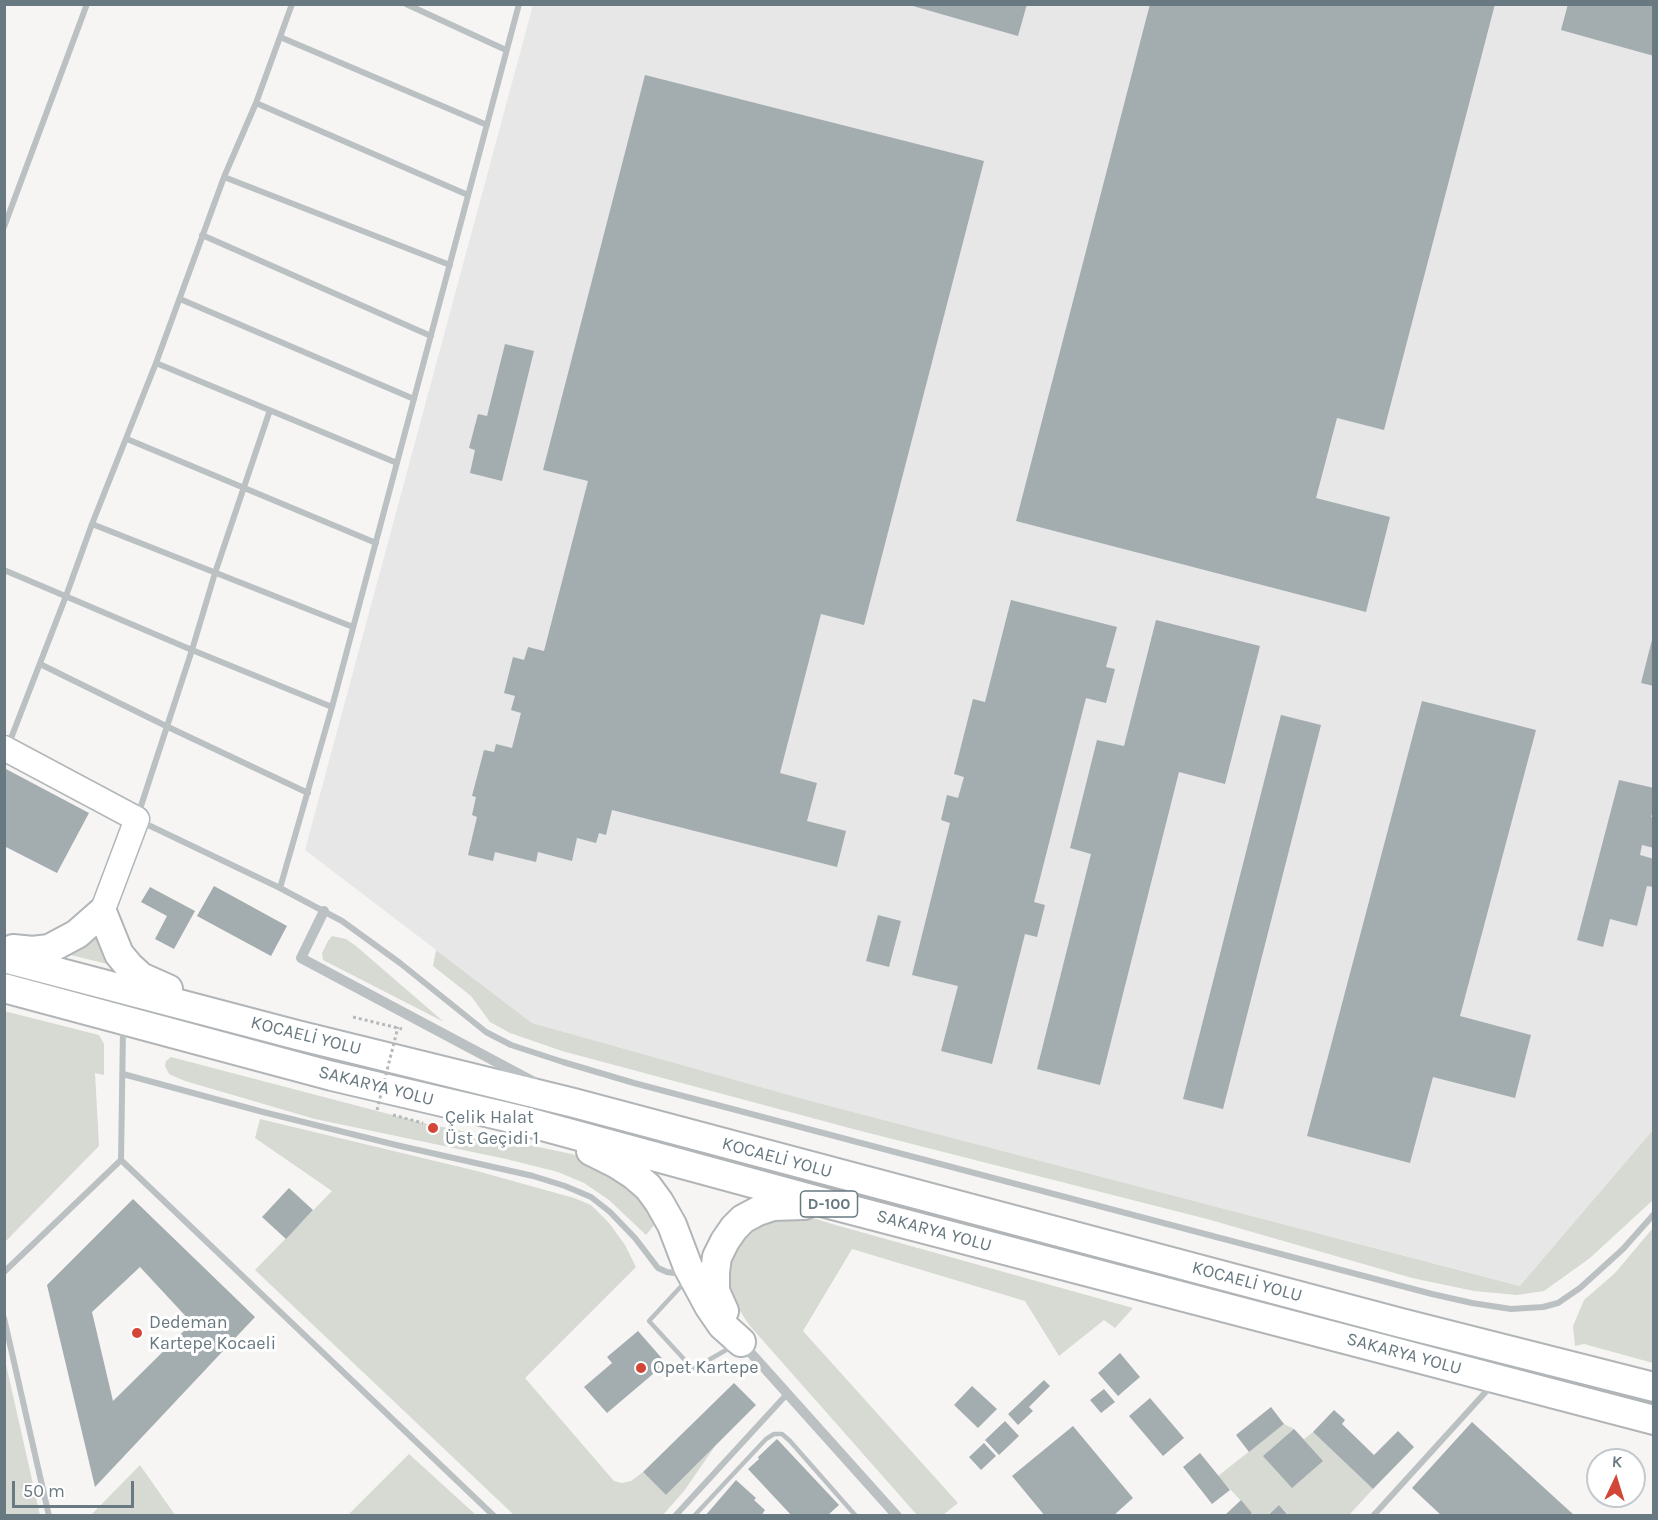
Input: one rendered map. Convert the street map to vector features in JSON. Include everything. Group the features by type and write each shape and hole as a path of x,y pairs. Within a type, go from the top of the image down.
{"highway":[{"path":"4,948 33,951 50,949 77,934 102,912 119,954 141,977 297,1035"},
{"name":"KOCAELİ YOLU","path":"4,958 297,1035 574,1103 1389,1320 1653,1387"},
{"name":"SAKARYA YOLU","path":"4,988 332,1076 524,1122 1653,1420"},
{"path":"524,1122 596,1153 641,1181 659,1202 672,1225 690,1271 709,1306 722,1325 741,1342"},
{"path":"741,1342 719,1301 714,1286 717,1257 725,1241 743,1219 758,1211 773,1206 833,1205"}],"main road":[{"path":"6,748 137,819 102,912"}],"street":[{"path":"4,227 87,4"},
{"path":"6,748 127,439 224,177 256,104 292,4"},
{"path":"406,4 506,50"},
{"path":"280,888 332,707 519,4"},
{"path":"280,37 487,125"},
{"path":"256,104 468,195"},
{"path":"224,177 450,265"},
{"path":"202,235 430,336"},
{"path":"180,299 414,399"},
{"path":"156,363 397,463"},
{"path":"270,410 215,573 137,819 324,910 400,963 486,1032 498,1039 563,1062 634,1083 1432,1294 1511,1309 1543,1307 1558,1303 1623,1249 1653,1214"},
{"path":"127,439 376,543"},
{"path":"92,524 353,627"},
{"path":"4,570 332,707"},
{"path":"40,664 308,793"},
{"path":"324,910 301,958 574,1103"},
{"path":"4,1272 121,1160 124,1021"},
{"path":"123,1074 285,1118 533,1176 565,1186 591,1197 610,1212 635,1238 658,1268 667,1272 690,1271"},
{"path":"121,1160 495,1515"},
{"path":"4,1318 48,1515"},
{"path":"741,1342 897,1515"},
{"path":"1373,1515 1498,1379"},
{"path":"675,1515 787,1394"}],"lane":[{"path":"690,1271 649,1321 693,1369 741,1342"},
{"path":"694,1515 766,1440 774,1434 782,1434 856,1515"}],"path":[{"path":"353,1017 398,1027 377,1110"},
{"path":"388,1113 423,1123"}],"shaded area":[{"path":"533,5 1653,5 1653,1130 1521,1286 807,1100 532,1023 305,850"},
{"path":"99,923 120,967 62,953"},
{"path":"332,936 346,939 356,946 444,1022 323,960 322,953"},
{"path":"436,950 532,1023 807,1100 1520,1286 1653,1130 1653,1200 1590,1258 1544,1291 1517,1295 1474,1291 1412,1278 1207,1219 857,1130 562,1051 510,1033 490,1022 471,996 433,966"},
{"path":"4,1011 99,1035 104,1044 104,1075 95,1073 99,1146 5,1242"},
{"path":"171,1057 423,1123 572,1154 602,1164 626,1180 659,1219 646,1235 609,1200 584,1183 558,1172 315,1119 185,1081 169,1074 165,1066 166,1061"},
{"path":"260,1119 477,1171 574,1198 591,1205 609,1223 625,1245 636,1267 525,1378 614,1481 622,1483 631,1481 643,1472 666,1495 716,1445 684,1491 663,1515 514,1515 255,1270 332,1191 255,1138"},
{"path":"807,1216 1133,1308 1115,1328 1104,1320 1059,1356 1025,1301 852,1249 803,1331 958,1503 943,1515 917,1515 750,1326 734,1302 726,1282 732,1246 756,1219"},
{"path":"1653,1228 1653,1363 1584,1344 1575,1346 1573,1326 1584,1300 1615,1273"},
{"path":"5,1360 40,1515 5,1515"},
{"path":"1284,1424 1294,1429 1304,1439 1313,1432 1373,1489 1349,1515 1289,1515 1279,1505 1267,1515 1254,1515 1218,1476"},
{"path":"409,1454 476,1515 348,1515"},
{"path":"140,1465 175,1515 91,1515"}],"building":[{"path":"906,4 1027,4 1018,36"},
{"path":"1150,4 1495,4 1384,430 1337,418 1316,498 1390,517 1366,612 1016,521"},
{"path":"1568,4 1654,4 1654,56 1561,30"},
{"path":"645,75 984,161 864,625 821,614 780,773 817,783 807,821 846,831 837,867 612,810 606,835 599,833 596,843 577,838 572,861 538,852 536,862 495,852 493,861 468,855 477,817 472,815 476,797 472,796 484,750 494,752 496,744 512,748 521,713 511,710 515,696 504,693 513,657 524,660 528,647 544,651 588,481 543,470"},
{"path":"505,344 534,351 502,481 470,473 475,450 469,448 478,414 487,416"},
{"path":"1011,600 1117,627 1106,667 1115,669 1106,703 1086,698 1034,902 1045,905 1037,937 1025,934 992,1064 941,1051 958,986 912,975 950,823 941,820 947,795 958,798 964,777 954,774 973,699 985,702"},
{"path":"1156,620 1260,646 1225,784 1179,772 1100,1085 1037,1069 1091,854 1070,848 1097,740 1124,746"},
{"path":"1654,636 1654,686 1641,683"},
{"path":"1422,701 1536,730 1460,1016 1531,1035 1515,1098 1433,1077 1410,1163 1307,1136"},
{"path":"1281,715 1321,725 1223,1109 1183,1099"},
{"path":"6,769 89,813 57,873 4,846 4,771"},
{"path":"1619,780 1654,788 1654,808 1651,817 1654,817 1654,848 1642,845 1640,855 1654,859 1654,887 1647,886 1637,926 1610,919 1603,947 1577,940"},
{"path":"214,886 287,926 271,956 197,916"},
{"path":"150,887 195,911 174,949 155,939 167,916 141,902"},
{"path":"878,915 901,921 889,967 866,961"},
{"path":"289,1188 313,1210 286,1239 262,1217"},
{"path":"133,1199 255,1317 95,1487 47,1285","holes":["140,1267 192,1323 113,1401 92,1312"]},
{"path":"638,1331 666,1363 607,1413 584,1387 612,1363 607,1357"},
{"path":"1120,1353 1140,1377 1118,1396 1098,1373"},
{"path":"1044,1380 1050,1386 1029,1407 1033,1411 1018,1425 1008,1414"},
{"path":"734,1383 756,1405 666,1495 643,1472"},
{"path":"972,1386 997,1409 978,1428 954,1405"},
{"path":"1104,1389 1115,1402 1101,1413 1090,1400"},
{"path":"1150,1398 1184,1438 1163,1456 1129,1416"},
{"path":"1271,1407 1284,1424 1249,1452 1236,1435"},
{"path":"1334,1410 1345,1420 1342,1424 1374,1455 1398,1431 1414,1447 1373,1489 1313,1432"},
{"path":"1005,1421 1019,1436 999,1455 985,1440"},
{"path":"1472,1422 1575,1516 1442,1516 1412,1488"},
{"path":"1073,1426 1133,1498 1113,1516 1045,1516 1012,1476"},
{"path":"1294,1429 1323,1461 1292,1488 1263,1456"},
{"path":"777,1439 839,1505 827,1516 792,1516 748,1469"},
{"path":"984,1443 996,1456 981,1470 969,1457"},
{"path":"1200,1453 1230,1490 1212,1504 1183,1467"},
{"path":"736,1480 756,1498 754,1500 765,1510 761,1516 705,1516"},
{"path":"1241,1500 1252,1513 1249,1516 1224,1516"},
{"path":"1279,1505 1287,1514 1285,1516 1267,1516"}],"place":[{"name":"Çelik Halat Üst Geçidi 1","path":"433,1128"},
{"name":"Dedeman Kartepe Kocaeli","path":"137,1333"},
{"name":"Opet Kartepe","path":"641,1368"}]}
